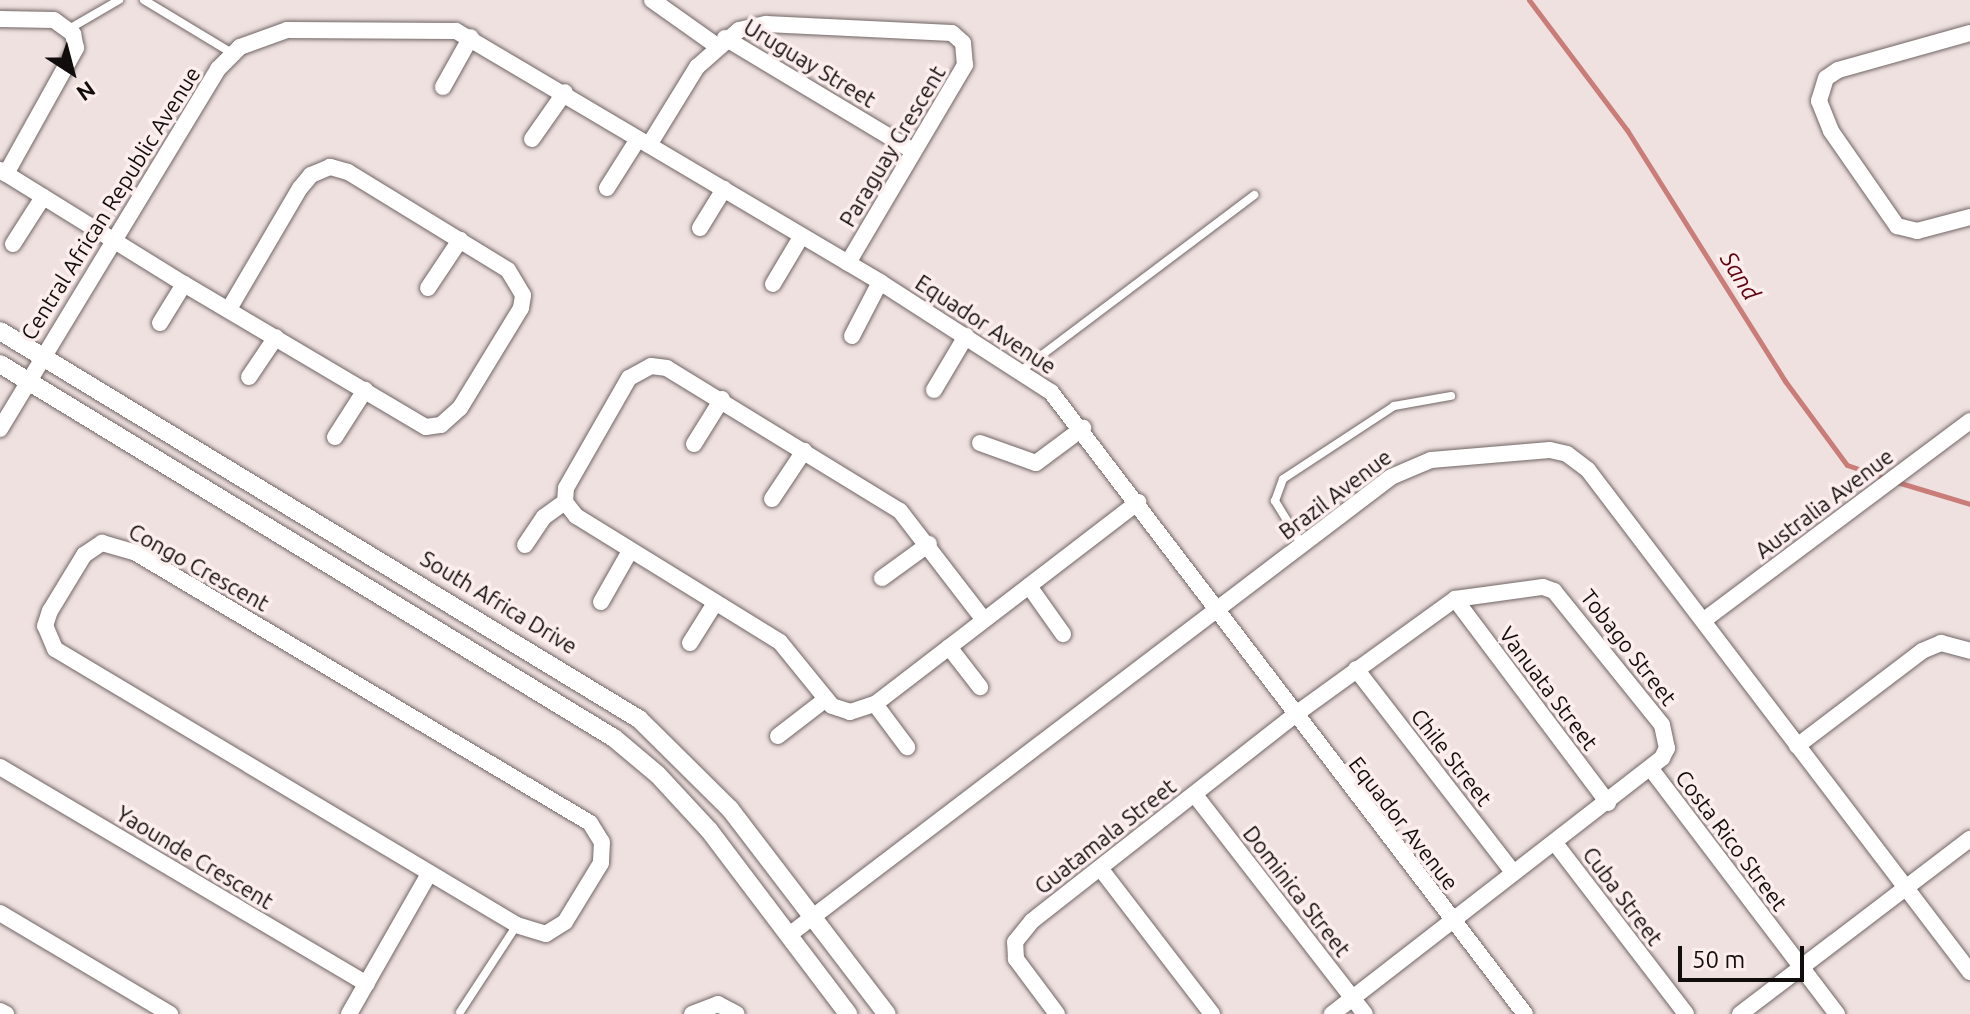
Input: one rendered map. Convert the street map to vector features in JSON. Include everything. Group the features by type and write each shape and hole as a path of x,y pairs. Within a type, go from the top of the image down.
{"street":[{"name":"Uruguay Street","path":"652,0 913,151"},
{"path":"0,19 54,20 69,29 75,40 74,56 3,172 184,284 432,428 447,422 460,408 523,301 512,274 348,172 324,169 300,188 229,309"},
{"name":"Paraguay Crescent","path":"721,42 766,24 952,33 963,43 965,65 848,263"},
{"name":"Equador Avenue","path":"236,50 287,30 432,28 471,37 1022,370 1059,399 1083,428 1219,610 1293,716 1525,1014"},
{"path":"1970,33 1838,70 1826,78 1819,101 1831,131 1897,226 1917,231 1970,217"},
{"path":"443,87 471,37"},
{"path":"607,188 697,67 721,42"},
{"name":"Central African Republic Avenue","path":"0,429 27,380 236,50"},
{"path":"532,139 565,92"},
{"path":"700,228 724,189"},
{"path":"13,244 43,197"},
{"path":"773,284 801,237"},
{"path":"428,288 460,240"},
{"path":"852,336 880,282"},
{"path":"160,323 184,284"},
{"name":"South Africa Drive","path":"0,331 620,705 703,778 887,1014"},
{"path":"934,390 966,336"},
{"path":"249,377 276,337"},
{"path":"0,364 614,738 687,805 848,1014"},
{"path":"525,545 544,517 565,502 573,470 636,372 667,368 893,506 929,544 984,620"},
{"path":"335,437 365,390"},
{"path":"694,444 722,399"},
{"name":"Australia Avenue","path":"1704,620 1970,421"},
{"path":"980,443 1036,463 1083,428"},
{"path":"772,499 804,451"},
{"name":"Brazil Avenue","path":"789,935 1411,465 1559,451 1588,470 1970,972"},
{"path":"565,502 586,523 780,642 826,699 846,712 875,704 1138,502"},
{"name":"Congo Crescent","path":"102,543 124,546 590,823 602,842 601,863 565,922 546,934 517,925 55,649 47,635 47,618 84,555 102,543"},
{"path":"882,578 929,544"},
{"path":"601,602 630,551"},
{"path":"1029,586 1063,634"},
{"name":"Tobago Street","path":"1293,716 1455,599 1543,587 1563,599 1662,725 1667,748 1651,769"},
{"name":"Vanuata Street","path":"1455,599 1608,803"},
{"path":"690,643 715,603"},
{"path":"1797,746 1922,651 1941,643 1970,651"},
{"path":"949,647 980,687"},
{"name":"Chile Street","path":"1356,669 1513,872"},
{"path":"778,736 826,699"},
{"path":"875,704 907,747"},
{"name":"Guatamala Street","path":"1057,1014 1016,959 1015,942 1032,921 1293,716"},
{"name":"Yaounde Crescent","path":"0,767 367,984"},
{"path":"1332,1014 1651,769"},
{"name":"Costa Rico Street","path":"1651,769 1837,1014"},
{"name":"Dominica Street","path":"1195,795 1365,1014"},
{"path":"1740,1014 1970,839"},
{"name":"Cuba Street","path":"1555,843 1686,1014"},
{"path":"1100,868 1212,1014"},
{"path":"349,1014 429,874"},
{"path":"0,913 170,1014"},
{"path":"692,1014 718,1004 737,1014"},
{"path":"0,1011 6,1014"}],"lane":[{"path":"69,29 119,0"},
{"path":"144,0 236,50"},
{"path":"1022,370 1254,195"},
{"path":"1303,545 1275,501 1283,479 1394,406 1451,396"},
{"path":"460,1012 517,925"}],"waterway":[{"name":"Sand","path":"1529,0 1627,130 1785,381 1847,465 1888,479"},
{"name":"Sand","path":"1897,482 1970,504"}]}
